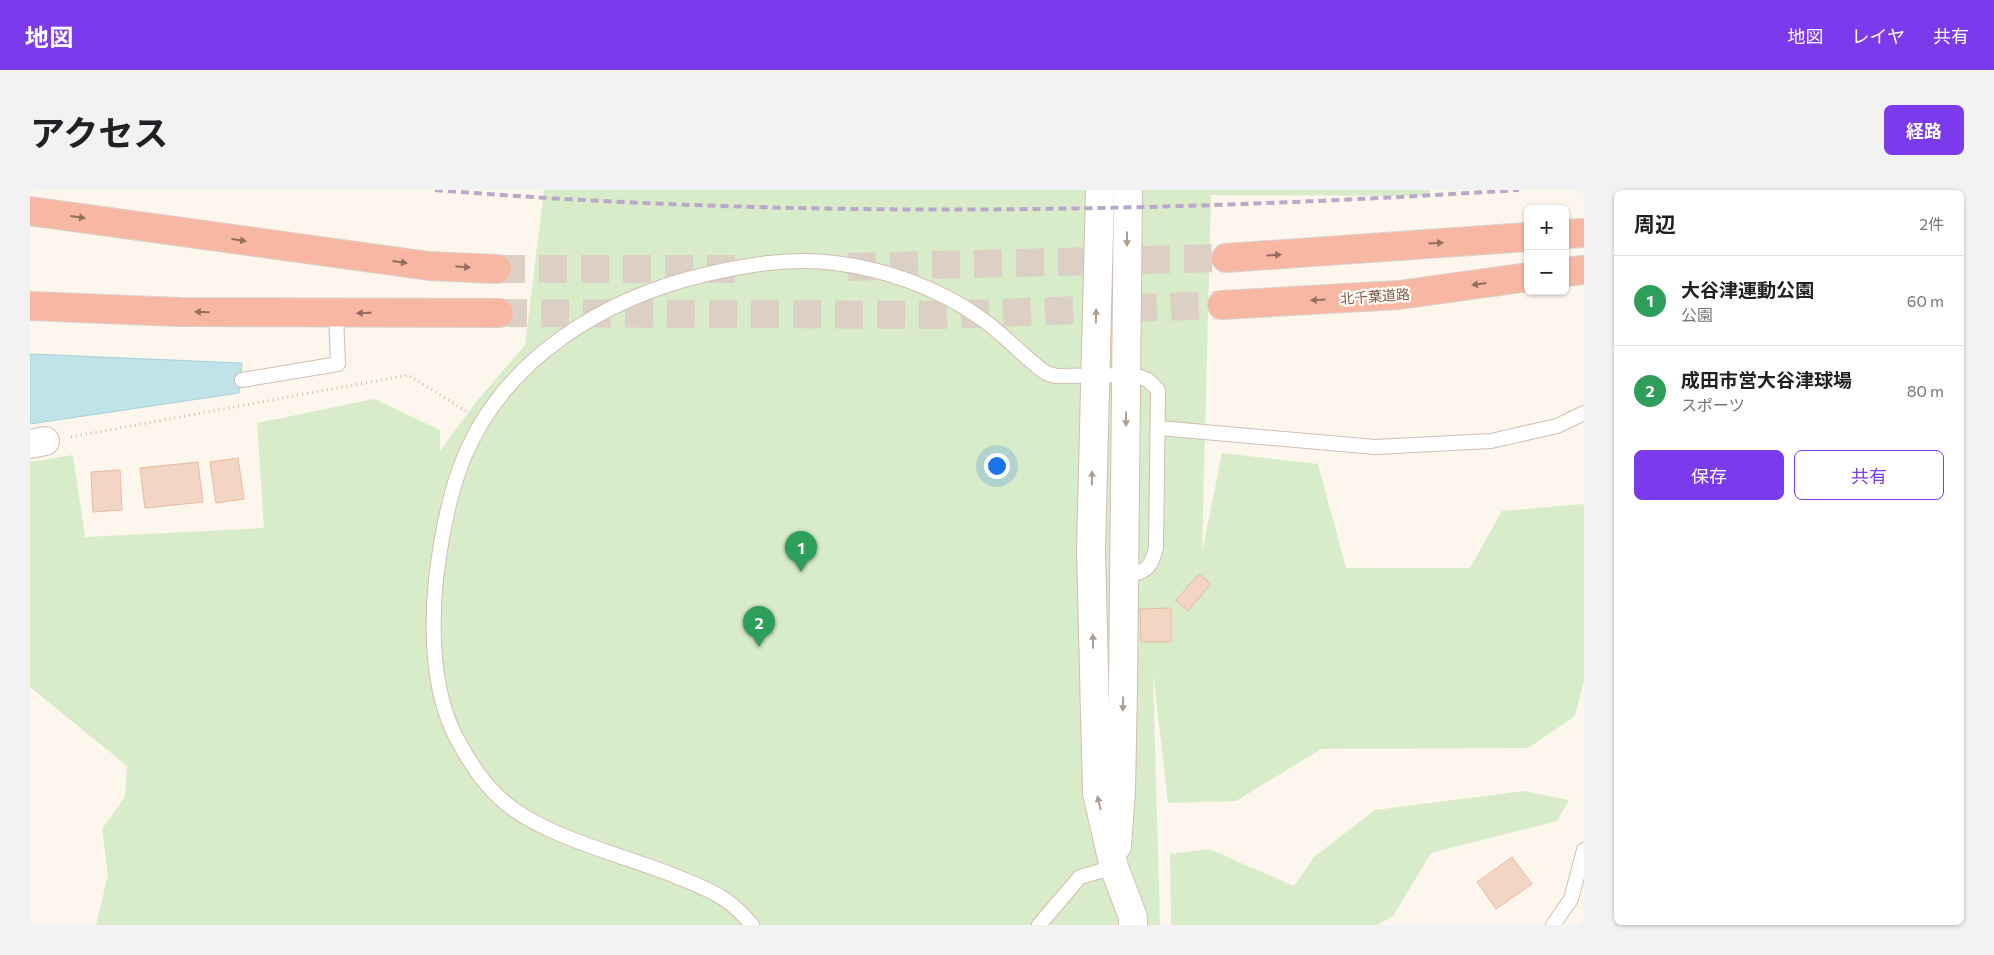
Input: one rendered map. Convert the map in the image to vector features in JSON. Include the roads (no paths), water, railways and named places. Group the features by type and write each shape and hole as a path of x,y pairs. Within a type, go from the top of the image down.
{"highway":[{"path":"30,211 429,266 497,269"},
{"path":"1569,234 1584,233"},
{"path":"1226,258 1524,237"},
{"path":"1569,272 1584,270"},
{"name":"北千葉道路","path":"1222,305 1399,295 1524,278"},
{"path":"30,306 180,312 499,313"}],"street":[{"path":"1100,190 1091,550 1097,793 1114,867 1133,917 1133,925"},
{"path":"1114,867 1121,791 1128,190"}],"lane":[{"path":"752,925 738,908 718,893 640,862 567,837 506,804 489,789 472,765 454,733 443,699 434,651 433,612 438,562 456,480 466,452 508,388 533,361 557,340 586,321 640,293 674,282 732,268 804,260 860,267 912,283 938,294 979,317 1046,373 1056,376 1135,375 1148,380 1158,390 1156,548 1153,563 1146,571 1124,580"},
{"path":"242,380 338,364 336,313"},
{"path":"1159,428 1375,447 1491,441 1556,426 1584,414"},
{"path":"1553,925 1571,899 1582,866 1584,850"},
{"path":"1039,925 1080,877 1114,867"}],"water":[{"path":"30,354 242,363 239,393 30,424"}],"tunnel":[{"path":"848,267 1226,258"},
{"path":"497,269 735,269"},
{"path":"499,313 937,315 1222,305"}],"railway":[{"path":"435,190 570,199 841,209 1113,208 1384,198 1519,190"}],"place":[{"name":"大谷津運動公園","path":"801,572"},
{"name":"成田市営大谷津球場","path":"759,647"}]}
